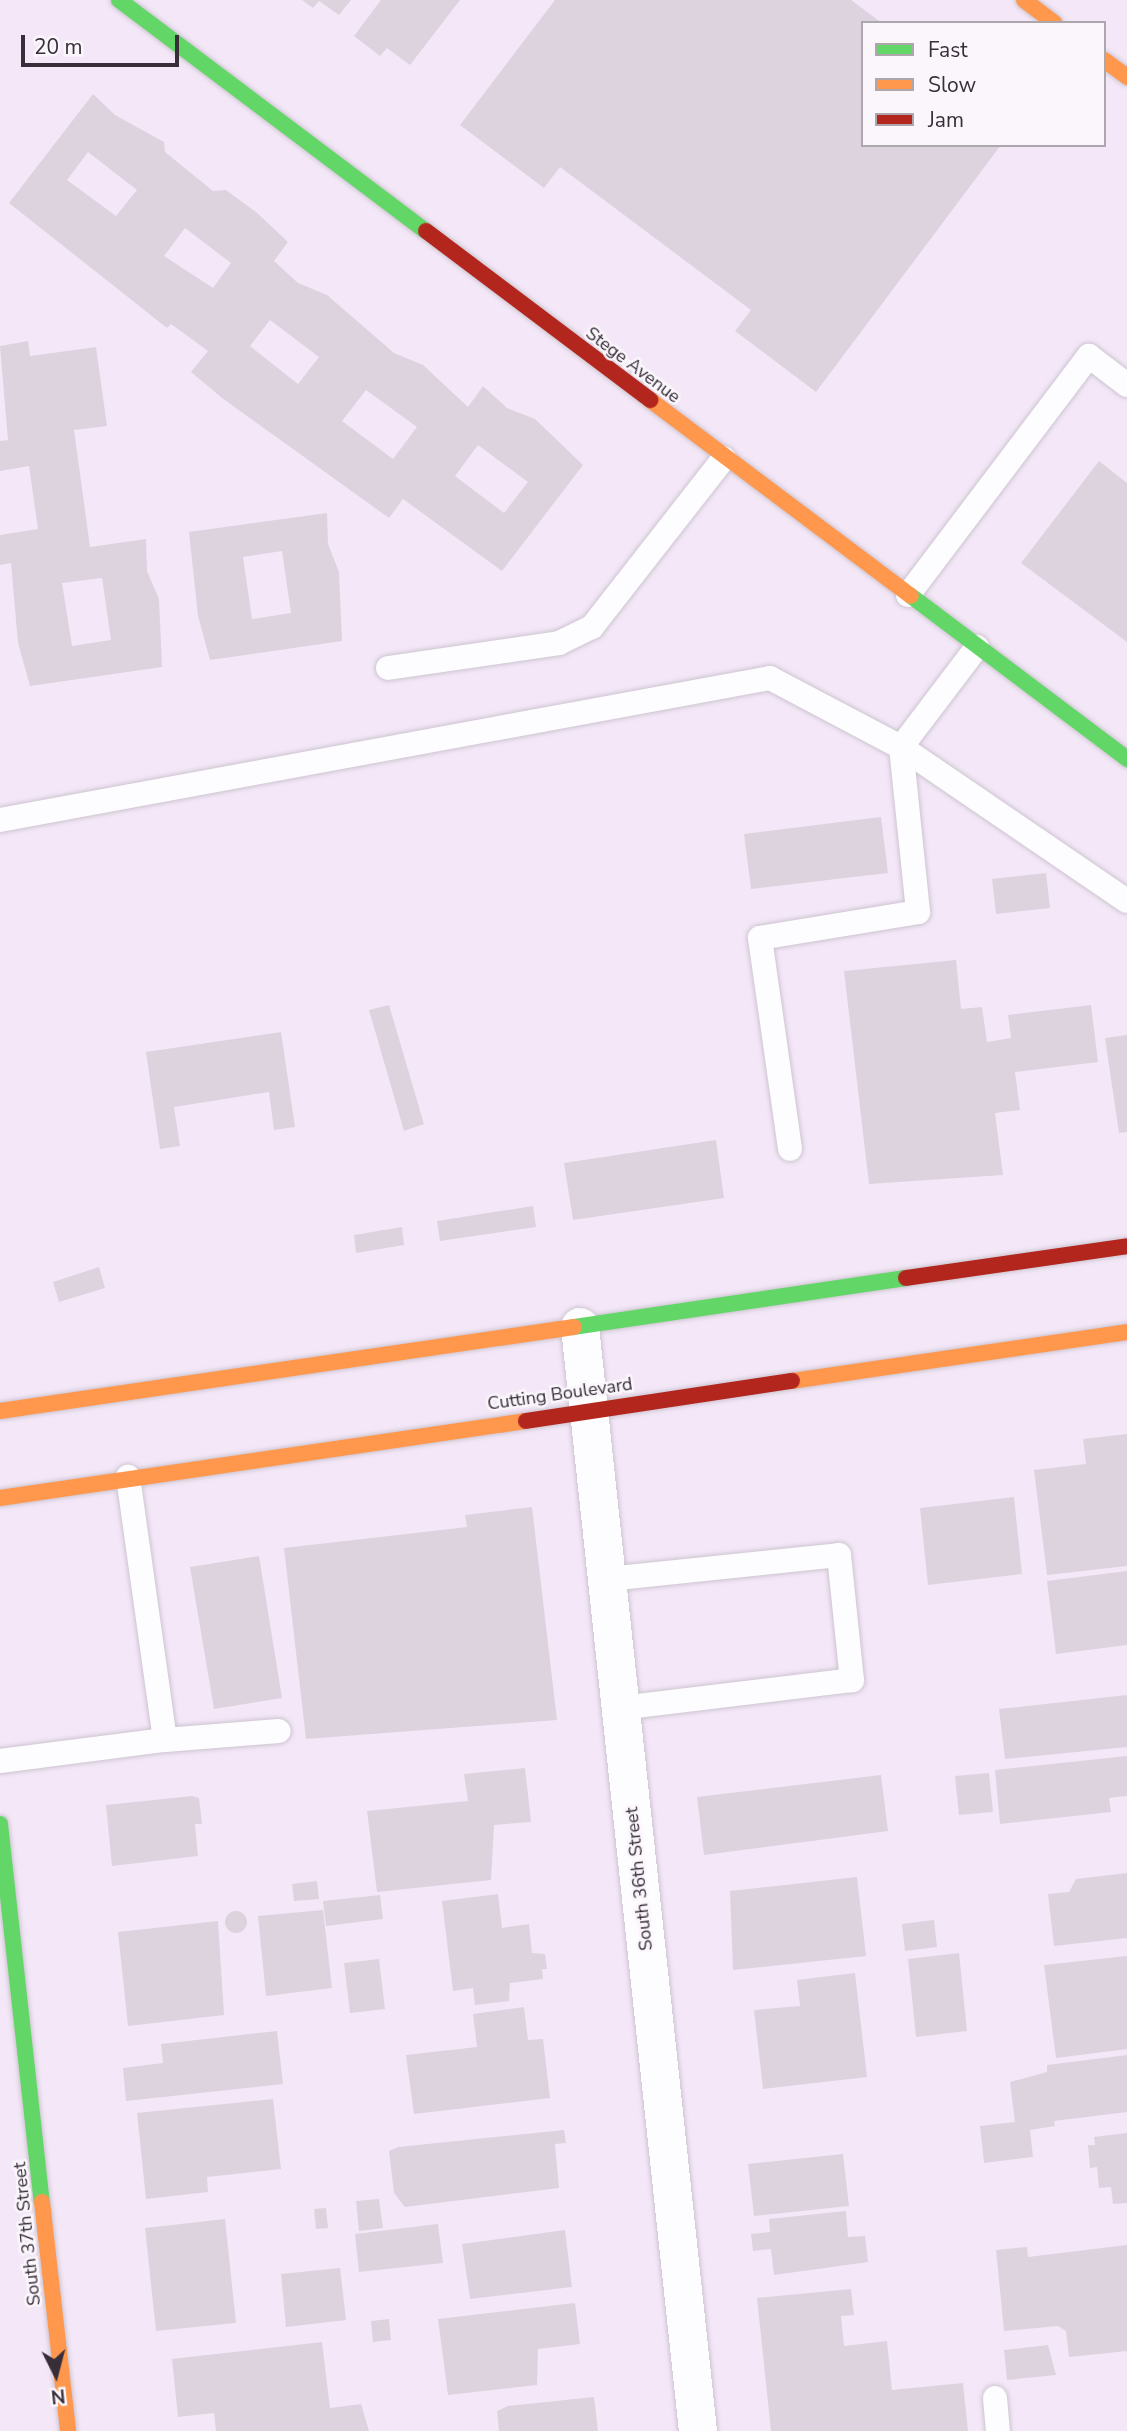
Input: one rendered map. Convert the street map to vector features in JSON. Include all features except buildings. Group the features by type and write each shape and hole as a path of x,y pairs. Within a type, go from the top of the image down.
{"main road":[{"name":"Stege Avenue","path":"119,0 1127,759"},
{"path":"1024,0 1051,21"},
{"path":"1106,61 1127,77"},
{"path":"0,1411 1127,1246"},
{"name":"Cutting Boulevard","path":"0,1498 592,1408 1127,1332"},
{"name":"South 37th Street","path":"0,1824 68,2431"}],"street":[{"name":"South 36th Street","path":"580,1328 592,1408 607,1579 698,2431"}],"lane":[{"path":"908,595 1089,356 1127,385"},
{"path":"388,668 559,643 592,628 724,458"},
{"path":"790,1149 760,938 918,912 901,747 977,647"},
{"path":"0,820 770,678 901,747 1127,901"},
{"path":"128,1477 164,1740"},
{"path":"607,1579 839,1555 852,1680 621,1708"},
{"path":"0,1761 164,1740 279,1731"},
{"path":"995,2398 998,2431"}],"traffic: fast":[{"path":"119,0 426,231"},
{"path":"911,596 1127,759"},
{"path":"574,1327 906,1278"},
{"path":"0,1824 42,2202"}],"traffic: slow":[{"path":"1024,0 1051,21"},
{"path":"1106,61 1127,77"},
{"path":"650,400 911,596"},
{"path":"0,1411 574,1327"},
{"path":"792,1381 1127,1332"},
{"path":"0,1498 526,1421"},
{"path":"42,2202 68,2431"}],"traffic: jam":[{"path":"426,231 650,400"},
{"path":"906,1278 1127,1246"},
{"path":"526,1421 792,1381"}]}
